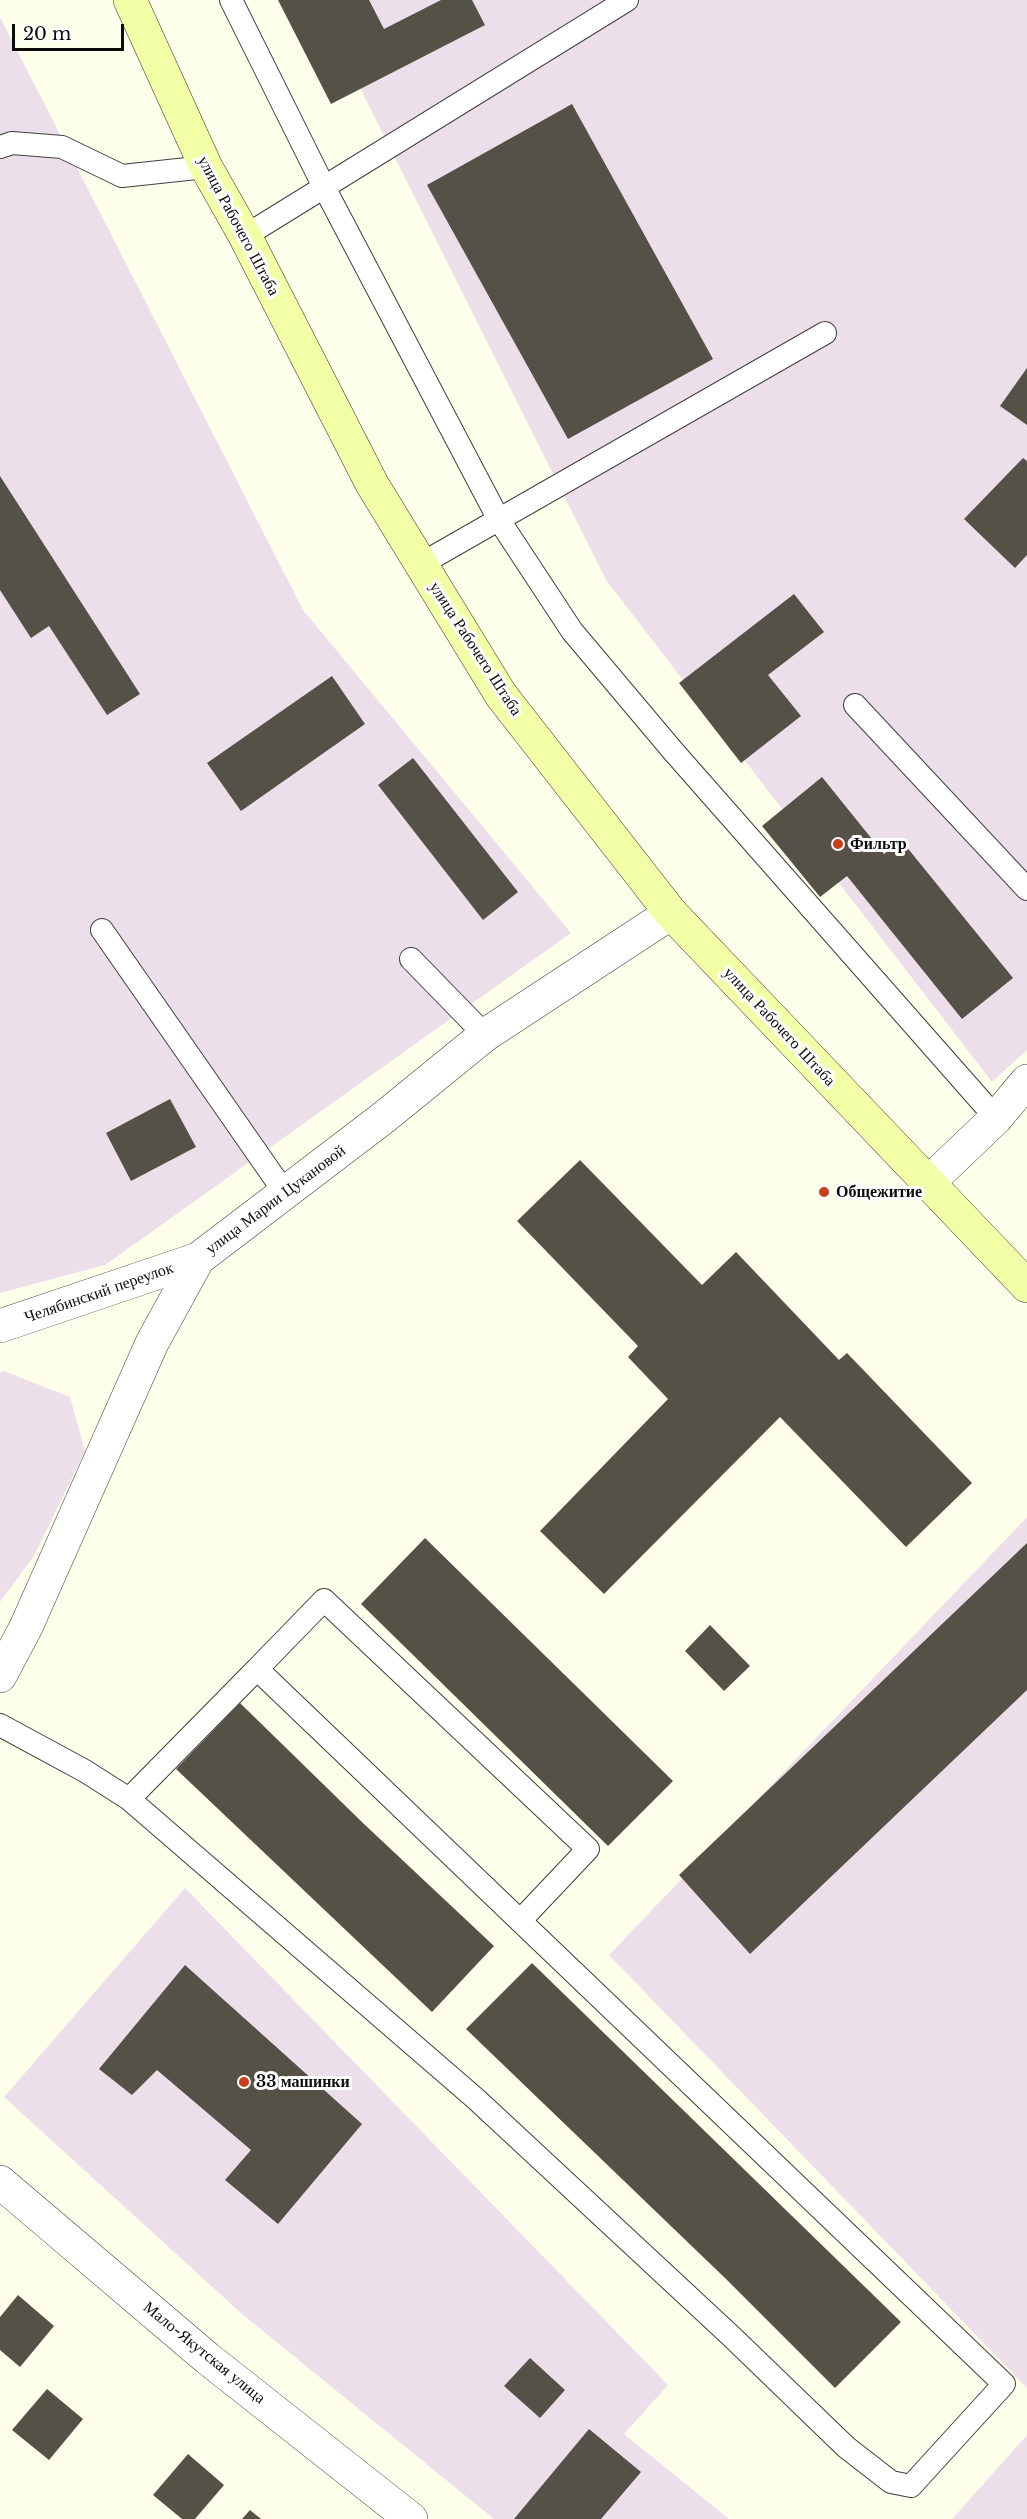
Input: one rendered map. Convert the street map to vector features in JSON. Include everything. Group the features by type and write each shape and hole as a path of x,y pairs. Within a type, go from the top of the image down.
{"main road":[{"name":"улица Рабочего Штаба","path":"130,0 206,167 245,236 372,483 501,695 671,913 927,1184 1027,1286"}],"street":[{"name":"улица Марии Цукановой","path":"0,1676 26,1627 152,1344 198,1259 383,1118 485,1035 671,913"},
{"path":"927,1184 996,1118 1027,1082"},
{"name":"Челябинский переулок","path":"0,1326 198,1259"},
{"name":"Мало-Якутская улица","path":"0,2182 207,2358 411,2519"}],"lane":[{"path":"231,0 324,187 499,520 572,631 681,760 996,1118"},
{"path":"245,236 627,0"},
{"path":"0,147 12,143 63,147 122,176 206,167"},
{"path":"421,564 825,333"},
{"path":"855,705 1027,889"},
{"path":"102,930 285,1193"},
{"path":"411,959 485,1035"},
{"path":"129,1799 324,1600 588,1849 520,1921"},
{"path":"0,1725 85,1771 129,1799 476,2099 731,2336 846,2447 891,2482 911,2486 1004,2384 257,1669"}],"shaded area":[{"path":"316,0 1027,0 1027,1050 992,1082 606,580"},
{"path":"0,17 303,610 571,933 105,1265 0,1293"},
{"path":"4,1371 70,1397 85,1451 34,1556 0,1602 0,1372"},
{"path":"1027,1517 1027,2388 609,1955"},
{"path":"185,1888 668,2385 624,2434 729,2519 494,2519 242,2314 4,2097"},
{"path":"1027,2435 1027,2519 952,2519"}],"building":[{"path":"278,0 369,0 384,29 441,0 472,0 485,25 331,104"},
{"path":"572,104 713,359 568,439 427,185"},
{"path":"1027,368 1027,425 1000,406"},
{"path":"1023,458 1027,461 1027,555 1015,568 964,519"},
{"path":"0,476 140,694 107,715 49,626 31,638 0,590"},
{"path":"794,594 824,632 768,675 801,716 741,763 679,683"},
{"path":"332,676 365,724 241,811 207,763"},
{"path":"413,758 518,892 483,920 378,785"},
{"path":"822,777 884,854 901,840 1013,978 962,1019 847,876 820,897 762,826"},
{"path":"170,1099 196,1147 131,1181 106,1133"},
{"path":"580,1160 702,1285 736,1252 839,1360 847,1353 972,1483 906,1547 780,1417 604,1594 540,1531 668,1399 628,1357 638,1346 517,1221"},
{"path":"425,1538 673,1781 608,1846 361,1604"},
{"path":"1027,1543 1027,1690 750,1954 679,1875"},
{"path":"710,1625 750,1666 724,1691 685,1651"},
{"path":"240,1703 494,1946 432,2012 176,1769"},
{"path":"532,1963 901,2322 835,2388 726,2279 466,2029"},
{"name":"33 машинки","path":"185,1965 362,2124 278,2224 225,2180 251,2150 157,2070 132,2095 99,2069"},
{"path":"18,2295 54,2326 20,2367 0,2350 0,2317"},
{"path":"530,2358 565,2390 540,2418 504,2386"},
{"path":"47,2389 83,2419 49,2460 12,2430"},
{"path":"589,2429 641,2472 601,2519 514,2519"},
{"path":"188,2454 224,2485 195,2519 182,2519 153,2495"},
{"path":"250,2510 261,2519 242,2519"}],"place":[{"name":"Фильтр","path":"838,844"},
{"name":"Общежитие","path":"824,1192"},
{"name":"33 машинки","path":"244,2082"}]}
